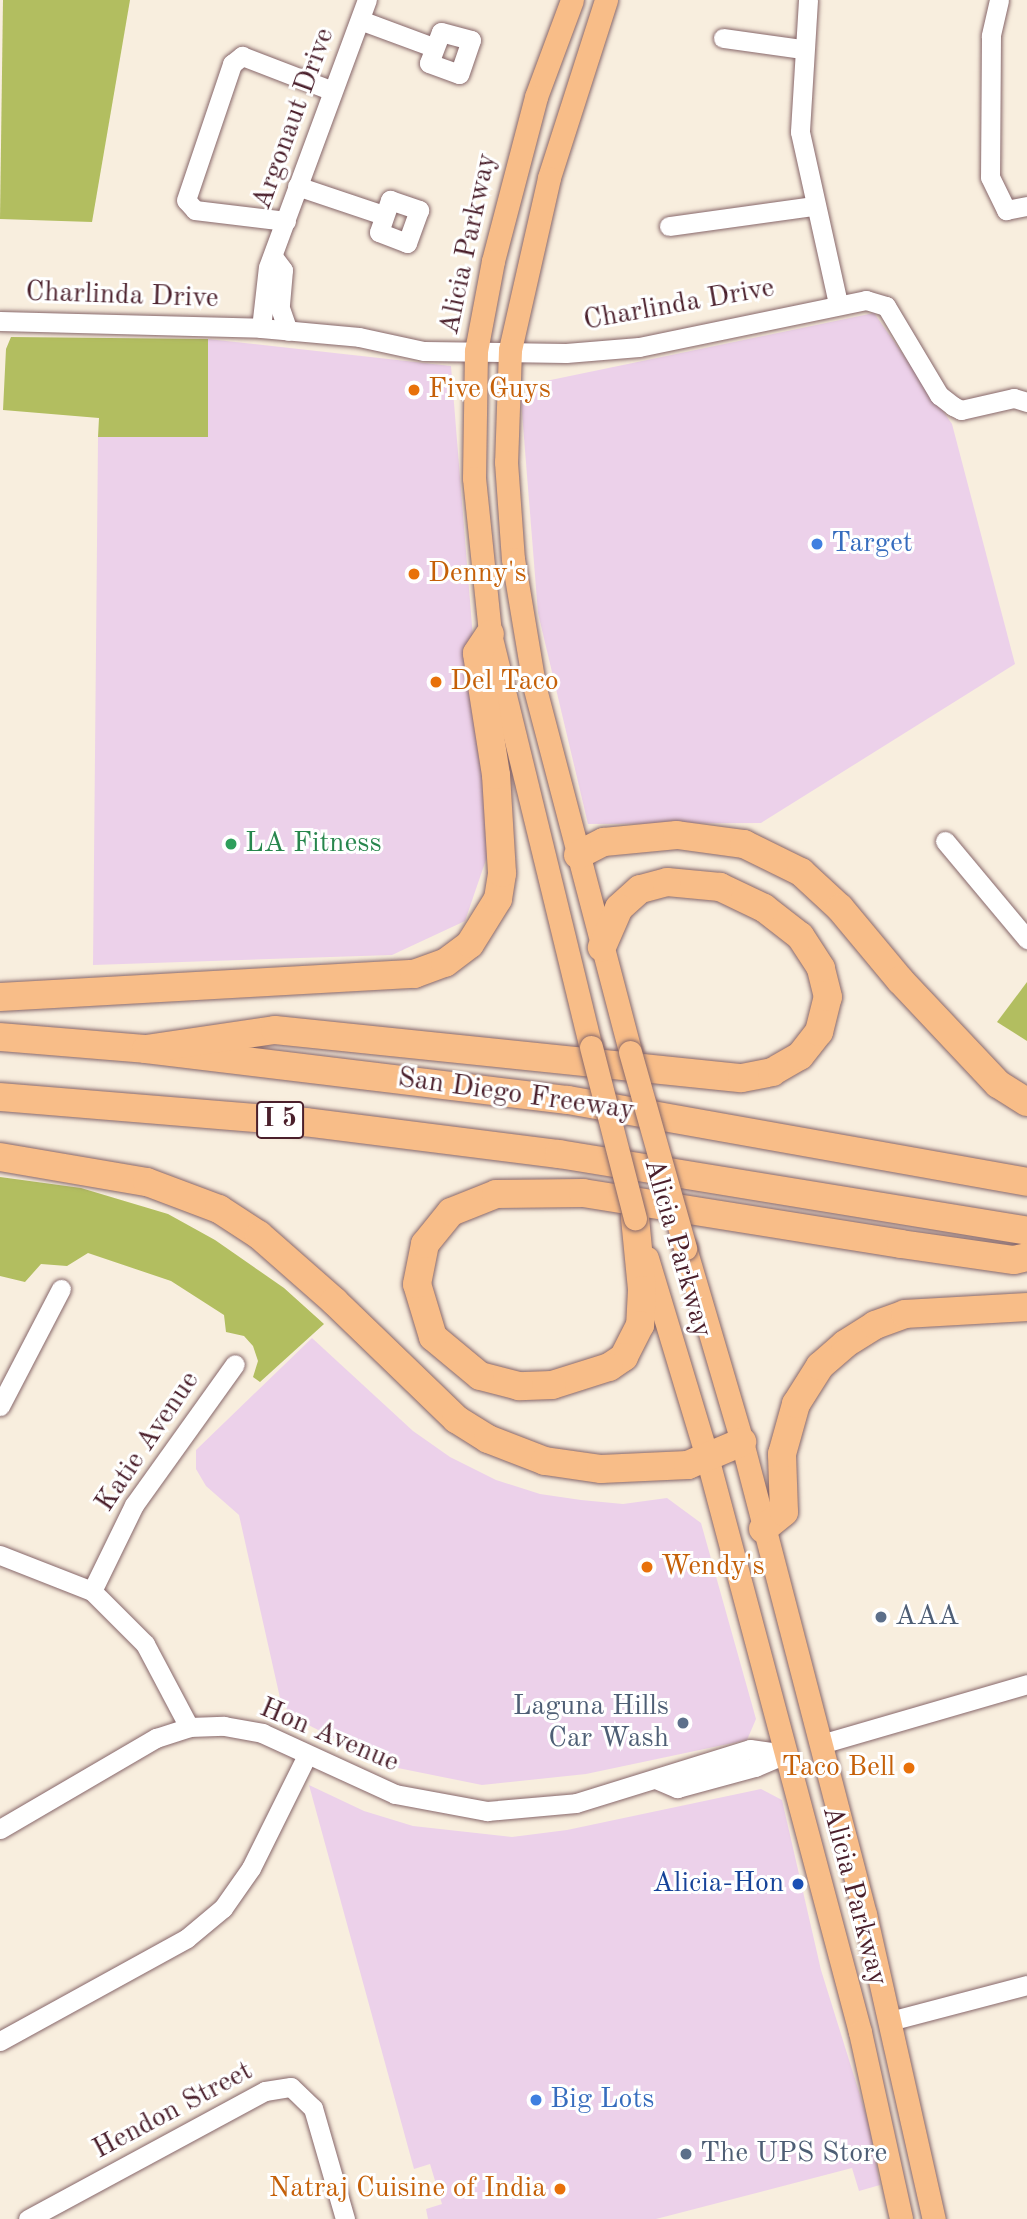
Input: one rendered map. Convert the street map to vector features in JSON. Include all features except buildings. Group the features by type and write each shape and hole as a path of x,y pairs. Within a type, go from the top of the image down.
{"highway":[{"path":"0,997 414,974 453,957 470,944 498,899 502,873 496,775 477,653 489,627"},
{"path":"584,851 677,835 744,844 801,872 840,908 900,980 998,1084 1027,1102"},
{"path":"146,1049 275,1030 742,1078 772,1072 800,1056 819,1032 828,997 821,968 807,947 764,908 720,887 667,882 640,889 619,908 602,947"},
{"name":"San Diego Freeway","path":"0,1037 146,1049 568,1100 1027,1182"},
{"name":"San Diego Freeway","path":"0,1097 305,1122 545,1152 1027,1231"},
{"path":"0,1157 147,1182 189,1195 259,1235 334,1301 437,1404 488,1438 545,1461 601,1469 688,1465 742,1441"},
{"path":"635,1218 642,1290 640,1325 624,1357 609,1367 552,1385 519,1386 480,1376 433,1337 417,1284 425,1244 451,1212 496,1194 583,1193 901,1244 1014,1260 1027,1257"},
{"path":"763,1529 784,1512 782,1454 796,1404 820,1366 845,1343 874,1325 905,1314 1027,1307"}],"main road":[{"name":"Alicia Parkway","path":"572,0 514,169 476,351 474,478 489,627 635,1218 707,1457 866,2055 901,2219"},
{"name":"Alicia Parkway","path":"606,0 549,178 510,350 506,462 521,616 534,685 584,851 602,947 685,1248 742,1441 821,1744 890,2021 929,2189 933,2219"},
{"path":"489,627 521,616"},
{"path":"547,869 584,851"},
{"path":"785,1754 821,1744"},
{"path":"814,1867 844,1919 868,2004 875,2018 890,2021"},
{"path":"866,2055 882,2061 904,2137 929,2189"}],"street":[{"name":"Argonaut Drive","path":"261,328 268,267 274,258 297,186 367,0"},
{"path":"808,0 802,49 800,132 814,206 838,303"},
{"path":"999,0 989,71 990,177 1006,210 1027,206"},
{"path":"360,20 433,47"},
{"path":"723,38 802,49"},
{"path":"286,221 195,210 187,204 185,195 227,77 234,60 242,56 333,91"},
{"path":"297,186 383,215"},
{"path":"668,226 814,206"},
{"path":"274,258 284,270 281,308 288,331"},
{"name":"Charlinda Drive","path":"0,321 261,328 359,337 424,351 510,350 566,353 639,347 838,303 866,300 886,306 939,395 961,410 1014,398 1027,402"},
{"path":"946,841 1027,939"},
{"path":"0,1406 61,1289"},
{"name":"Katie Avenue","path":"92,1591 134,1505 235,1363"},
{"path":"0,1555 92,1591 145,1644 188,1727"},
{"path":"821,1744 1027,1684"},
{"name":"Hon Avenue","path":"0,1829 156,1738 188,1727 225,1726 262,1732 395,1794 487,1811 576,1803 658,1780 674,1769 750,1749 785,1754"},
{"path":"0,2041 187,1938 223,1908 251,1868 307,1755"},
{"path":"890,2021 1027,1985"},
{"name":"Hendon Street","path":"28,2219 265,2091 291,2087 313,2108 345,2219"}],"shaded area":[{"path":"874,313 952,424 1015,664 761,823 588,824 538,613 521,400 541,382"},
{"path":"208,339 451,366 490,848 465,921 392,955 93,965 98,437 208,437"},
{"path":"312,1338 413,1431 450,1457 496,1480 540,1494 581,1500 623,1504 667,1498 701,1523 756,1719 747,1740 586,1774 482,1785 388,1766 291,1716 280,1698 239,1515 206,1486 196,1469 196,1450"},
{"path":"309,1785 364,1811 413,1826 512,1837 567,1830 761,1789 782,1800 821,1970 869,2124 880,2185 859,2191 852,2168 656,2219 428,2219 426,2209 442,2204 430,2164 414,2169"}],"green space":[{"path":"3,0 130,0 92,222 0,219"},
{"path":"11,337 208,339 208,437 98,437 99,418 3,410 6,349"},
{"path":"1027,982 1027,1041 997,1022"},
{"path":"0,1177 81,1188 168,1214 215,1240 284,1288 324,1324 260,1382 253,1377 258,1361 253,1346 244,1336 226,1332 224,1315 171,1281 88,1253 67,1266 41,1264 25,1282 0,1276"}],"place":[{"name":"Five Guys","path":"414,390"},
{"name":"Target","path":"817,544"},
{"name":"Denny's","path":"414,574"},
{"name":"Del Taco","path":"436,682"},
{"name":"LA Fitness","path":"231,844"},
{"name":"Wendy's","path":"647,1567"},
{"name":"AAA","path":"881,1617"},
{"name":"Laguna Hills Car Wash","path":"683,1723"},
{"name":"Taco Bell","path":"909,1768"},
{"name":"Alicia-Hon","path":"798,1884"},
{"name":"Big Lots","path":"536,2100"},
{"name":"The UPS Store","path":"686,2154"},
{"name":"Natraj Cuisine of India","path":"560,2189"}]}
